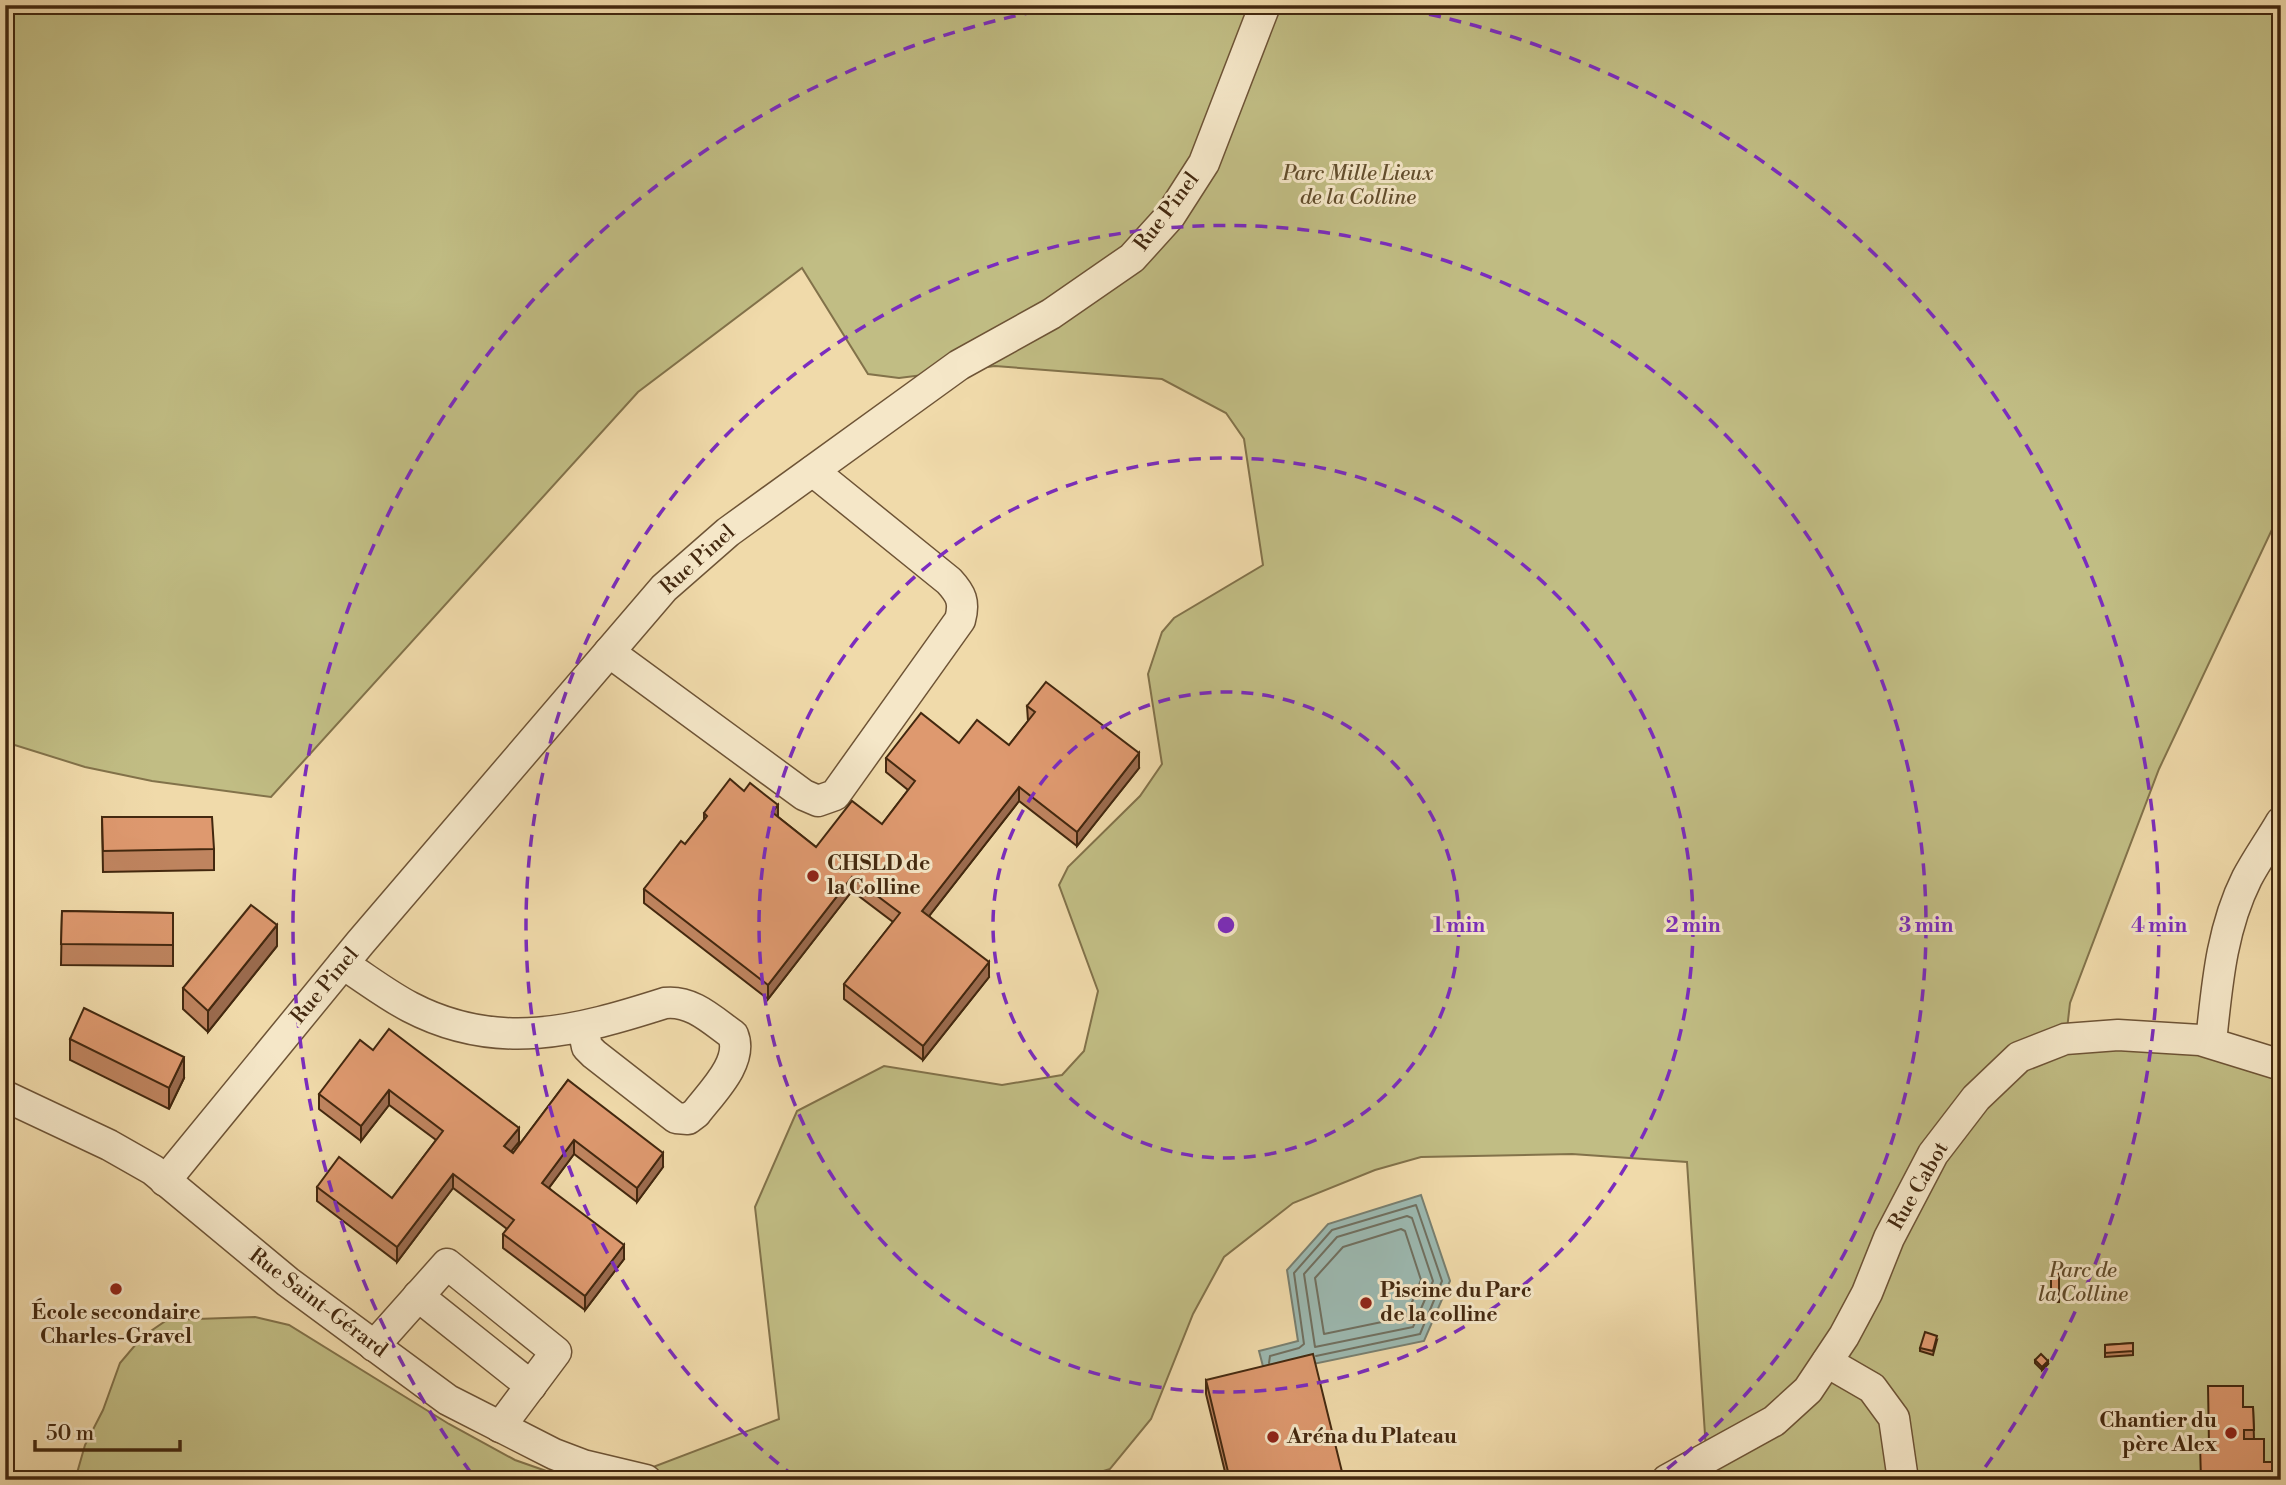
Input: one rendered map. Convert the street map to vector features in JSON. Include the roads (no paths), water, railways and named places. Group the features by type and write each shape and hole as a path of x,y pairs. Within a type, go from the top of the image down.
{"street":[{"name":"Rue Pinel","path":"165,1181 343,964 664,588 710,547 959,365 1051,314 1132,258 1170,216 1204,163 1265,5"},
{"path":"609,652 804,795 818,801 835,795 960,620 964,607 961,594 949,581 813,471"},
{"path":"2211,1042 2219,964 2230,919 2247,878 2281,822"},
{"path":"343,964 410,1007 445,1022 505,1034 542,1034 583,1027 677,1001 691,1005 733,1035 735,1051 732,1063 696,1114 688,1119 676,1118 594,1054 587,1047 583,1027"},
{"name":"Rue Cabot","path":"1667,1480 1773,1421 1808,1390 1828,1362 1867,1293 1889,1238 1933,1154 1976,1098 2019,1057 2066,1038 2118,1035 2211,1042 2281,1065"},
{"name":"Rue Saint-Gérard","path":"5,1096 108,1144 153,1170 288,1282 448,1400 554,1454 583,1465 646,1480"},
{"path":"374,1346 447,1264 556,1352 500,1427"},
{"path":"418,1296 531,1386"},
{"path":"1828,1362 1872,1388 1894,1418 1903,1480"}],"water":[{"name":"Piscine du Parc de la colline","path":"1421,1195 1450,1281 1424,1341 1265,1374 1259,1351 1298,1341 1287,1270 1328,1224"}],"place":[{"name":"CHSLD de la Colline","path":"813,876"},
{"name":"École secondaire Charles-Gravel","path":"116,1289"},
{"name":"Piscine du Parc de la colline","path":"1366,1303"},
{"name":"Chantier du père Alex","path":"2231,1433"},
{"name":"Aréna du Plateau","path":"1273,1437"}],"park label":[{"name":"Parc Mille Lieux de la Colline","path":"1358,186"},
{"name":"Parc de la Colline","path":"2083,1283"}]}
